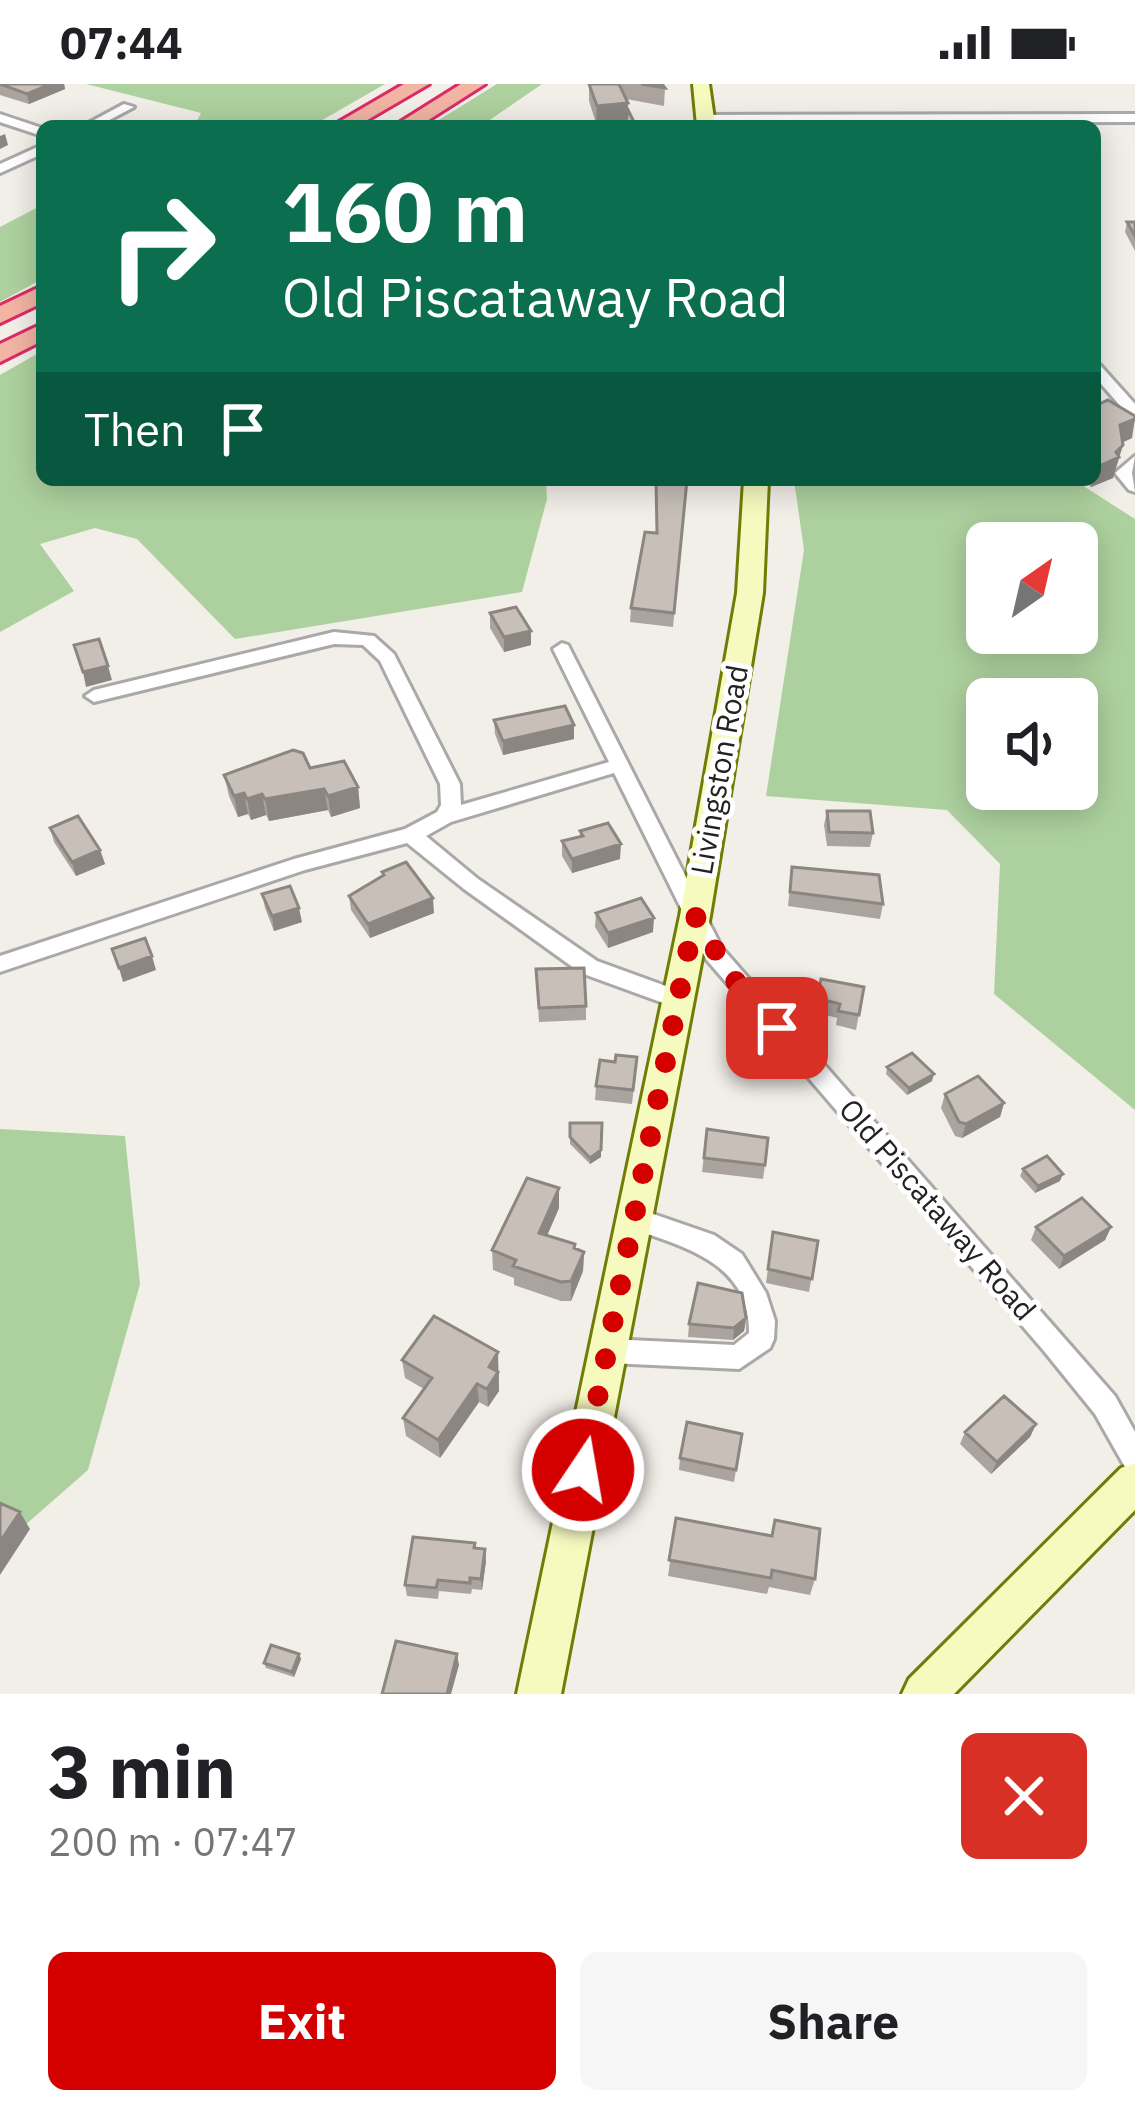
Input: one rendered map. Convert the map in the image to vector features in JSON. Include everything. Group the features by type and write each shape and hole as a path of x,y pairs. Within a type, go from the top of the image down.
{"highway":[{"path":"353,120 419,84"},
{"path":"414,120 475,84"},
{"path":"0,316 36,296"},
{"path":"0,354 36,334"}],"main road":[{"path":"701,84 705,120"},
{"name":"Livingston Road","path":"539,1694 695,916 750,593 756,486"},
{"path":"924,1694 1135,1482"}],"street":[{"path":"101,120 128,107"},
{"path":"0,118 36,130"},
{"path":"963,120 1135,118"},
{"path":"0,169 36,152"},
{"path":"1101,375 1135,414"},
{"path":"1135,461 1123,473 1135,487"},
{"path":"94,696 334,638 368,640 388,658 450,784 451,805 444,817"},
{"name":"Old Piscataway Road","path":"562,650 695,916 730,975 1105,1405 1135,1458"},
{"path":"0,964 301,864 411,835 444,817 620,765"},
{"path":"411,835 471,884 589,967 677,999"},
{"path":"609,1351 739,1357 760,1339 764,1316 745,1273 732,1257 636,1219"}],"green space":[{"path":"86,84 385,84 322,120 197,120 201,113"},
{"path":"497,84 542,84 490,120 439,120"},
{"path":"36,208 36,282 0,302 0,227"},
{"path":"36,354 36,486 546,486 522,592 235,639 137,539 95,528 40,544 74,591 0,632 0,375"},
{"path":"795,486 1083,486 1135,519 1135,1110 994,994 1000,864 947,810 766,796 804,550"},
{"path":"0,1129 125,1136 140,1284 88,1470 0,1547"}],"building":[{"path":"0,84 51,84 27,94"},
{"path":"589,84 619,84 628,103 597,106"},
{"path":"1108,400 1135,419 1120,425 1123,445 1116,452 1119,457 1101,465 1101,403"},
{"path":"656,486 686,486 674,613 631,608 645,532 657,533"},
{"path":"516,607 531,631 504,637 490,613"},
{"path":"99,639 108,666 83,672 74,645"},
{"path":"565,706 574,725 503,741 494,720"},
{"path":"293,750 303,753 310,768 344,761 358,787 328,796 324,789 265,799 262,794 247,799 244,793 234,796 224,775"},
{"path":"827,811 870,811 873,833 829,832"},
{"path":"78,816 100,850 72,862 50,828"},
{"path":"608,823 621,844 572,859 562,841"},
{"path":"406,862 433,898 368,924 349,896 384,875 382,872"},
{"path":"792,867 879,875 883,904 790,892"},
{"path":"290,886 299,908 272,916 262,894"},
{"path":"641,898 654,918 608,933 596,913"},
{"path":"145,938 152,956 119,968 112,949"},
{"path":"584,968 586,1006 539,1008 536,969"},
{"path":"821,979 864,987 859,1015 838,1011 840,1004 817,998"},
{"path":"912,1053 934,1074 909,1088 887,1067"},
{"path":"616,1055 637,1057 633,1090 596,1086 600,1060 615,1062"},
{"path":"978,1076 1004,1103 966,1124 959,1122 945,1094"},
{"path":"570,1123 602,1123 601,1150 590,1158 570,1137"},
{"path":"707,1129 768,1138 765,1165 704,1158"},
{"path":"1047,1156 1063,1174 1038,1186 1023,1169"},
{"path":"527,1178 559,1188 539,1233 575,1244 574,1248 584,1252 571,1281 513,1266 516,1260 492,1250"},
{"path":"1082,1198 1111,1227 1064,1256 1036,1227"},
{"path":"773,1232 818,1241 812,1279 768,1269"},
{"path":"698,1283 742,1293 746,1318 734,1328 689,1324"},
{"path":"434,1316 498,1352 489,1367 498,1372 487,1389 477,1384 438,1440 403,1418 432,1378 402,1360"},
{"path":"1004,1396 1036,1424 997,1462 965,1432"},
{"path":"687,1422 742,1434 736,1470 680,1458"},
{"path":"0,1503 20,1512 0,1542"},
{"path":"676,1518 772,1536 775,1520 820,1529 815,1579 772,1570 771,1578 669,1560"},
{"path":"413,1537 475,1543 474,1548 485,1549 481,1579 470,1578 470,1583 438,1580 436,1588 405,1585"},
{"path":"396,1641 457,1654 447,1694 382,1694"},
{"path":"271,1645 299,1654 292,1672 264,1663"}],"route":[{"path":"583,1470 695,916 730,975 777,1028"}]}
